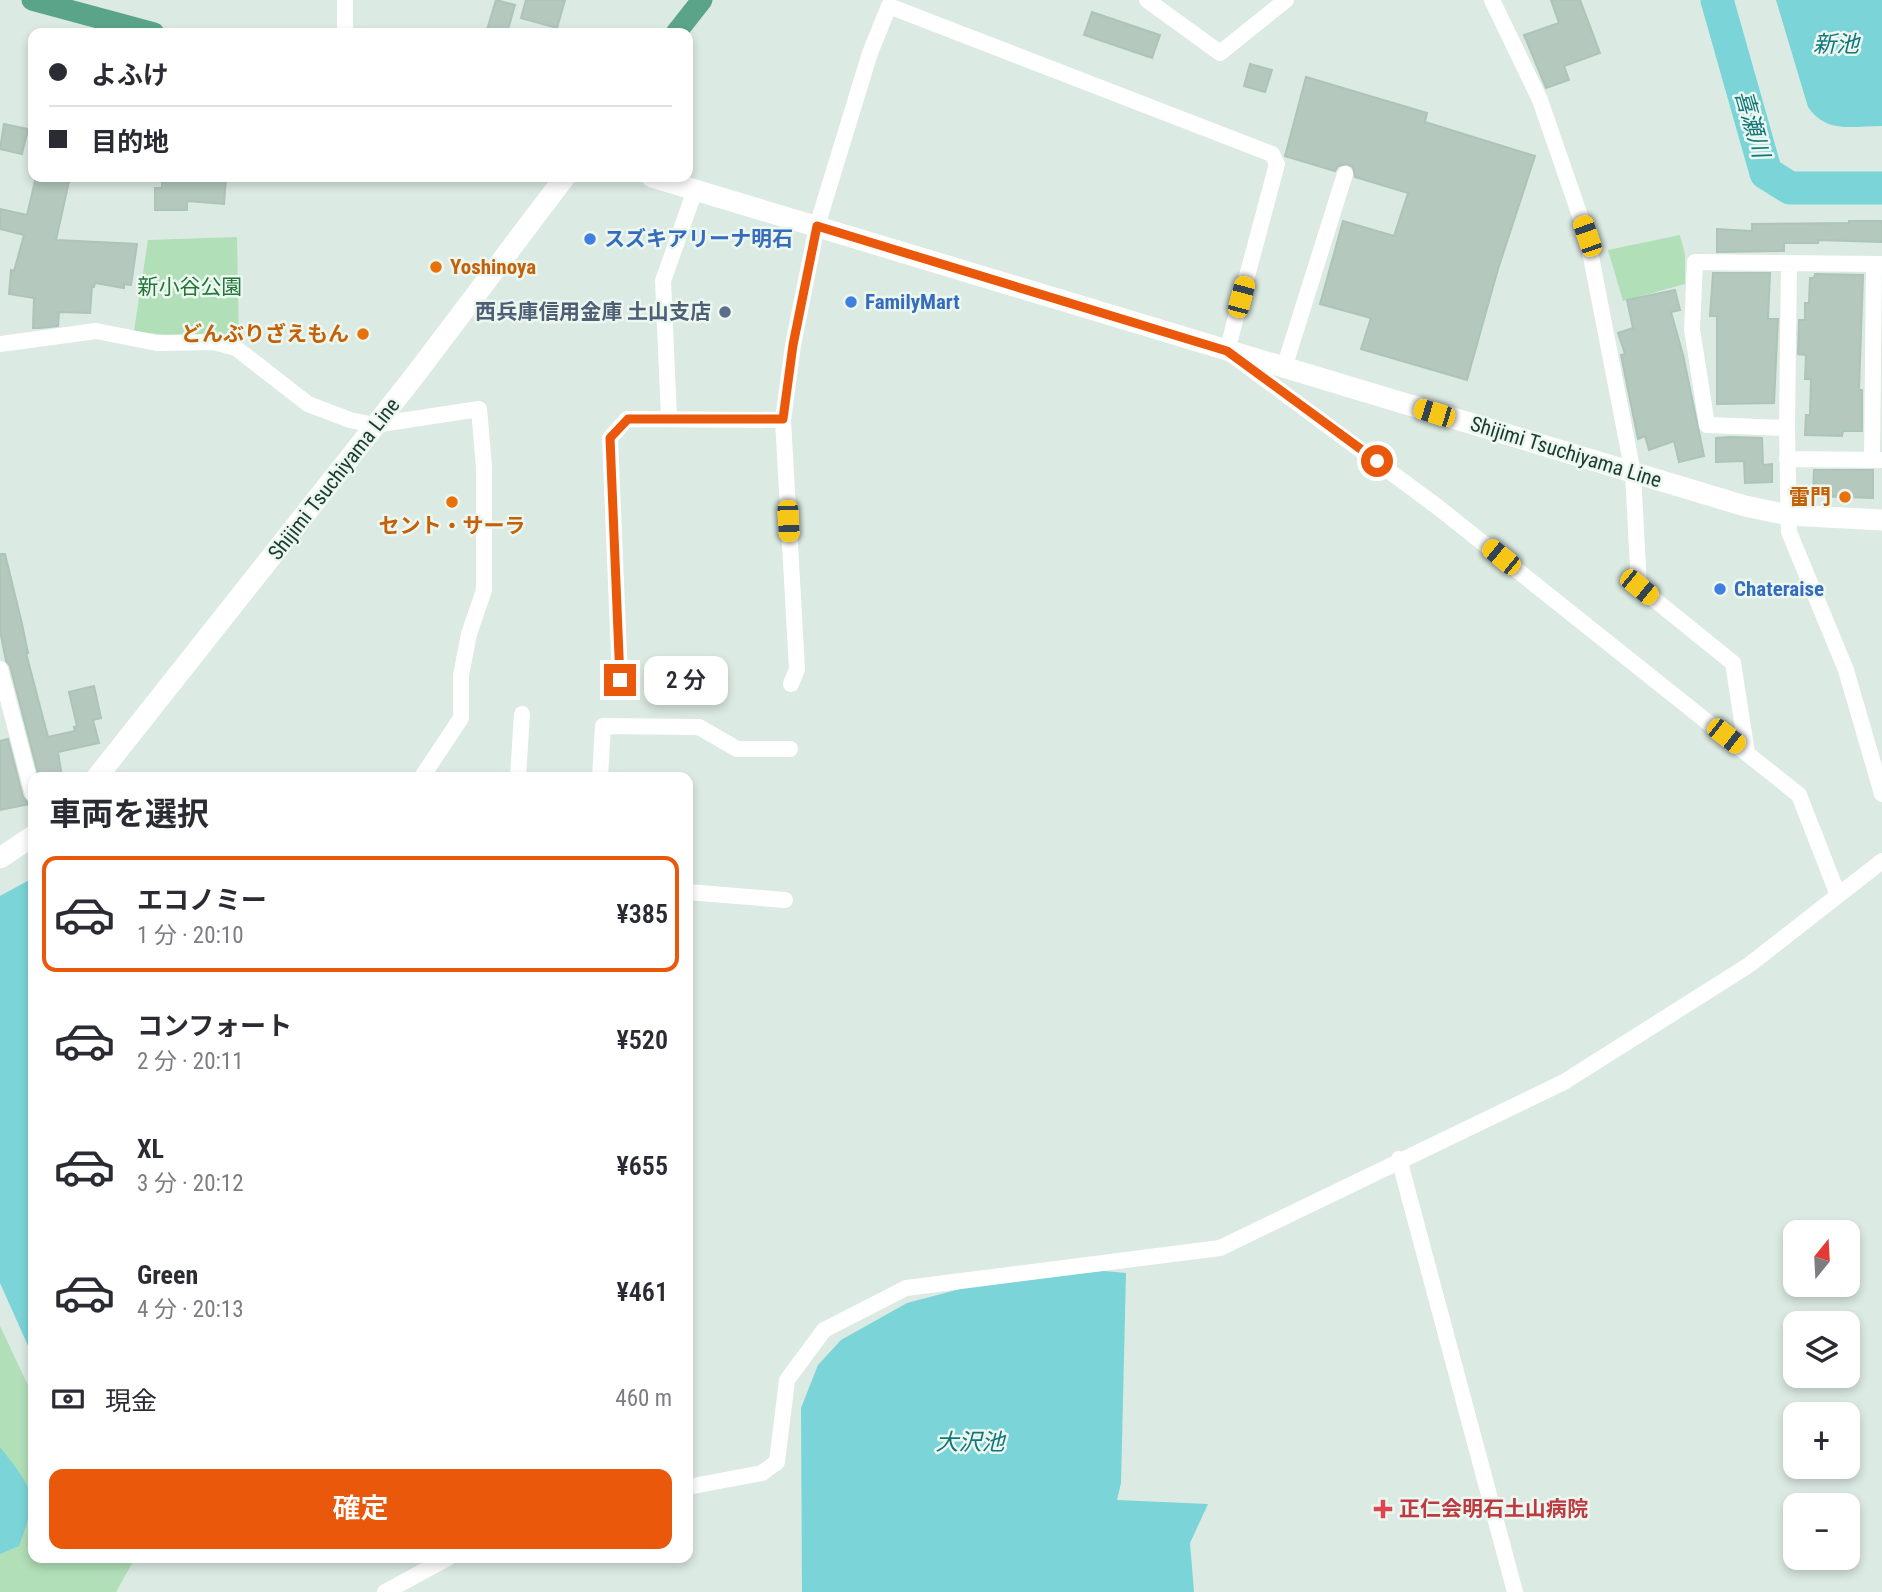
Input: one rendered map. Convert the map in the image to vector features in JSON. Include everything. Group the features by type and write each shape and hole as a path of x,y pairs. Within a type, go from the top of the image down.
{"main road":[{"path":"32,0 68,5 138,28"},
{"path":"680,28 702,0"},
{"name":"Shijimi Tsuchiyama Line","path":"101,772 221,624 561,182"},
{"name":"Shijimi Tsuchiyama Line","path":"669,182 1745,506 1788,515 1882,520"},
{"path":"0,858 28,839"}],"street":[{"path":"345,0 345,28"},
{"path":"1147,0 1220,53 1286,0"},
{"path":"1492,0 1539,100 1587,236 1633,472 1639,587 1733,663 1747,753"},
{"path":"791,684 797,669 783,419 793,345 817,226 870,53 881,3 1272,154 1277,163 1227,351 1439,508 1799,794 1839,895"},
{"path":"1284,368 1345,174"},
{"path":"669,417 663,281 695,190"},
{"path":"1787,428 1707,425 1692,329 1695,262 1878,264 1877,460 1787,460"},
{"path":"1789,263 1789,532 1846,670 1882,794"},
{"path":"0,344 96,331 157,343 214,342 236,348 308,404 350,420 374,425 479,410 484,467 484,590 469,634 463,665 461,718 425,772"},
{"path":"620,680 610,438 628,419 783,419"},
{"path":"0,669 28,775"},
{"path":"518,772 522,714"},
{"path":"600,772 603,726 699,727 737,749 790,749"},
{"path":"693,1486 762,1473 777,1462 787,1380 824,1330 906,1288 1220,1248 1399,1159 1564,1082 1749,965 1882,861"},
{"path":"693,891 785,900"},
{"path":"1399,1159 1515,1592"},
{"path":"385,1592 439,1563"}],"green space":[{"path":"1680,235 1685,255 1685,284 1623,301 1608,250"},
{"name":"新小谷公園","path":"237,237 239,344 134,331 148,240"},
{"path":"0,1326 28,1385 28,1563 132,1563 116,1592 0,1592"}],"water":[{"name":"新池","path":"1776,0 1882,0 1882,126 1841,127 1815,116 1808,107"},
{"path":"28,881 28,1346 0,1283 0,896"},
{"name":"大沢池","path":"1104,1271 1126,1273 1121,1483 1117,1500 1208,1504 1190,1543 1194,1592 802,1592 801,1408 818,1365 841,1340 907,1303 983,1283"},
{"path":"0,1447 26,1483 28,1518 19,1546 0,1554"}],"building":[{"path":"496,0 515,5 508,28 488,28"},
{"path":"526,0 565,0 557,28 521,18"},
{"path":"1551,0 1580,0 1600,53 1564,66 1569,80 1546,88 1524,35 1559,23"},
{"path":"1092,12 1160,35 1152,58 1084,35"},
{"path":"1250,64 1272,70 1265,92 1244,86"},
{"path":"1306,77 1427,113 1425,122 1535,156 1498,269 1467,380 1361,349 1371,318 1320,304 1343,221 1394,236 1408,193 1355,177 1353,167 1347,164 1338,166 1335,171 1285,156"},
{"path":"4,124 28,129 22,154 0,149"},
{"path":"35,182 69,182 56,240 137,244 131,285 124,284 124,288 95,283 92,287 90,313 59,312 58,326 33,328 34,298 9,294 11,270 14,271 24,235 0,229 0,209 27,215"},
{"path":"162,182 226,182 224,204 187,201 187,210 155,210 155,188 162,188"},
{"path":"1882,221 1882,242 1818,240 1818,243 1784,243 1784,251 1717,252 1717,229 1752,231 1752,224"},
{"path":"1713,273 1770,273 1768,319 1778,319 1774,403 1717,404 1717,316 1710,316"},
{"path":"1815,274 1863,275 1859,390 1862,390 1862,431 1843,431 1842,436 1805,435 1806,415 1810,415 1811,379 1805,379 1806,355 1798,354 1799,320 1805,320 1810,278 1814,278"},
{"path":"1675,290 1680,310 1671,312 1704,456 1679,462 1674,441 1649,450 1645,436 1638,439 1621,355 1625,354 1618,333 1633,328 1627,300"},
{"path":"1716,438 1762,438 1763,465 1772,464 1772,482 1745,483 1744,461 1716,462"},
{"path":"1814,470 1873,470 1873,498 1813,496"},
{"path":"0,554 5,554 22,624 26,653 48,737 75,731 74,727 77,726 69,692 94,686 101,718 93,720 99,743 58,752 61,772 38,772 10,666 6,661 0,630"},
{"path":"8,739 23,797 28,804 0,810 0,741"}],"waterway":[{"name":"喜瀬川","path":"1717,0 1766,173 1790,188 1882,188"}],"place":[{"name":"スズキアリーナ明石","path":"590,239"},
{"name":"Yoshinoya","path":"436,267"},
{"name":"FamilyMart","path":"851,302"},
{"name":"西兵庫信用金庫 土山支店","path":"725,312"},
{"name":"どんぶりざえもん","path":"363,334"},
{"name":"雷門","path":"1845,497"},
{"name":"セント・サーラ","path":"452,502"},
{"name":"Chateraise","path":"1720,589"},
{"name":"正仁会明石土山病院","path":"1383,1509"}],"route":[{"path":"620,680 610,438 628,419 783,419 793,345 817,226 1227,351 1377,461"}]}
